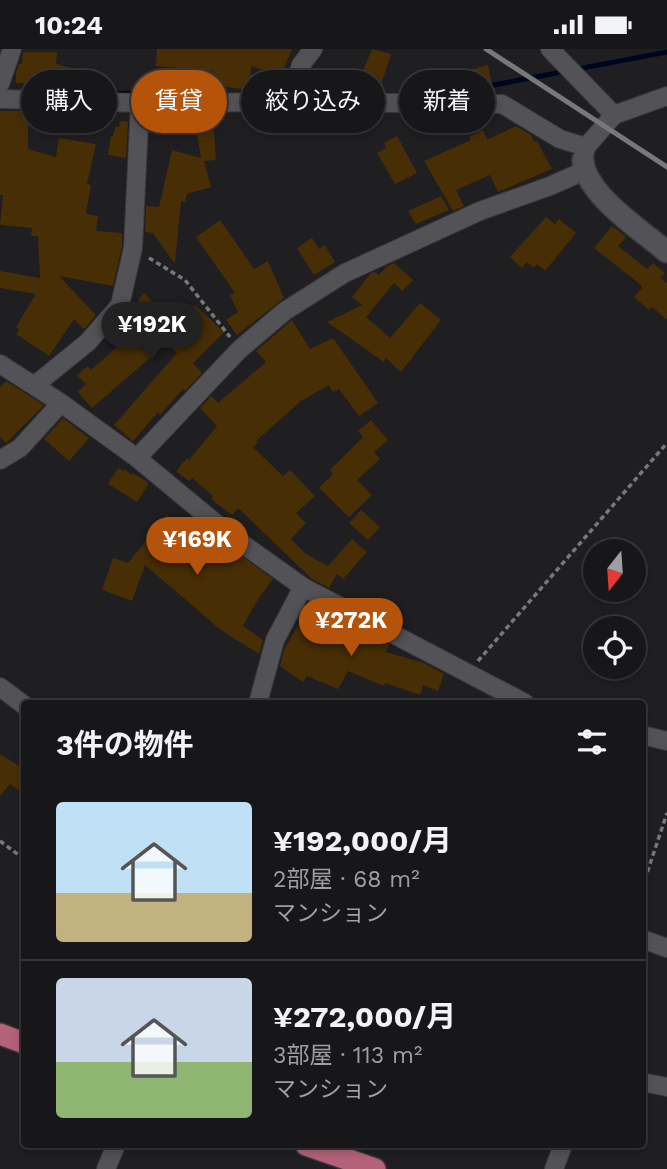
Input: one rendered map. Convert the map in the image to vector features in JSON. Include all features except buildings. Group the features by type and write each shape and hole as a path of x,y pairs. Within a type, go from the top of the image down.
{"main road":[{"path":"0,1034 21,1042"},
{"path":"315,1148 375,1169"}],"street":[{"path":"0,84 12,49"},
{"path":"299,70 313,49"},
{"path":"550,49 614,115"},
{"path":"137,459 239,349 285,311 345,273 480,211 551,186 584,159 614,115 667,96"},
{"path":"0,99 131,103"},
{"path":"385,103 502,104 560,139 584,159 598,193 667,252"},
{"path":"35,385 88,342 120,305 133,247 139,133"},
{"path":"0,364 61,403 137,459 230,535 303,587 520,700"},
{"path":"0,460 20,448 61,403"},
{"path":"259,700 275,640 303,587"},
{"path":"0,687 21,703"},
{"path":"646,736 667,741"},
{"path":"646,940 667,948"},
{"path":"646,1083 667,1087"},
{"path":"106,1169 115,1148"},
{"path":"554,1169 562,1148"}],"path":[{"path":"133,247 185,280 239,349"},
{"path":"467,674 667,443"},
{"path":"646,876 667,813"},
{"path":"0,841 21,857"}],"waterway":[{"path":"495,85 667,52"},
{"path":"117,93 131,94"}],"railway":[{"path":"486,49 667,167"}]}
